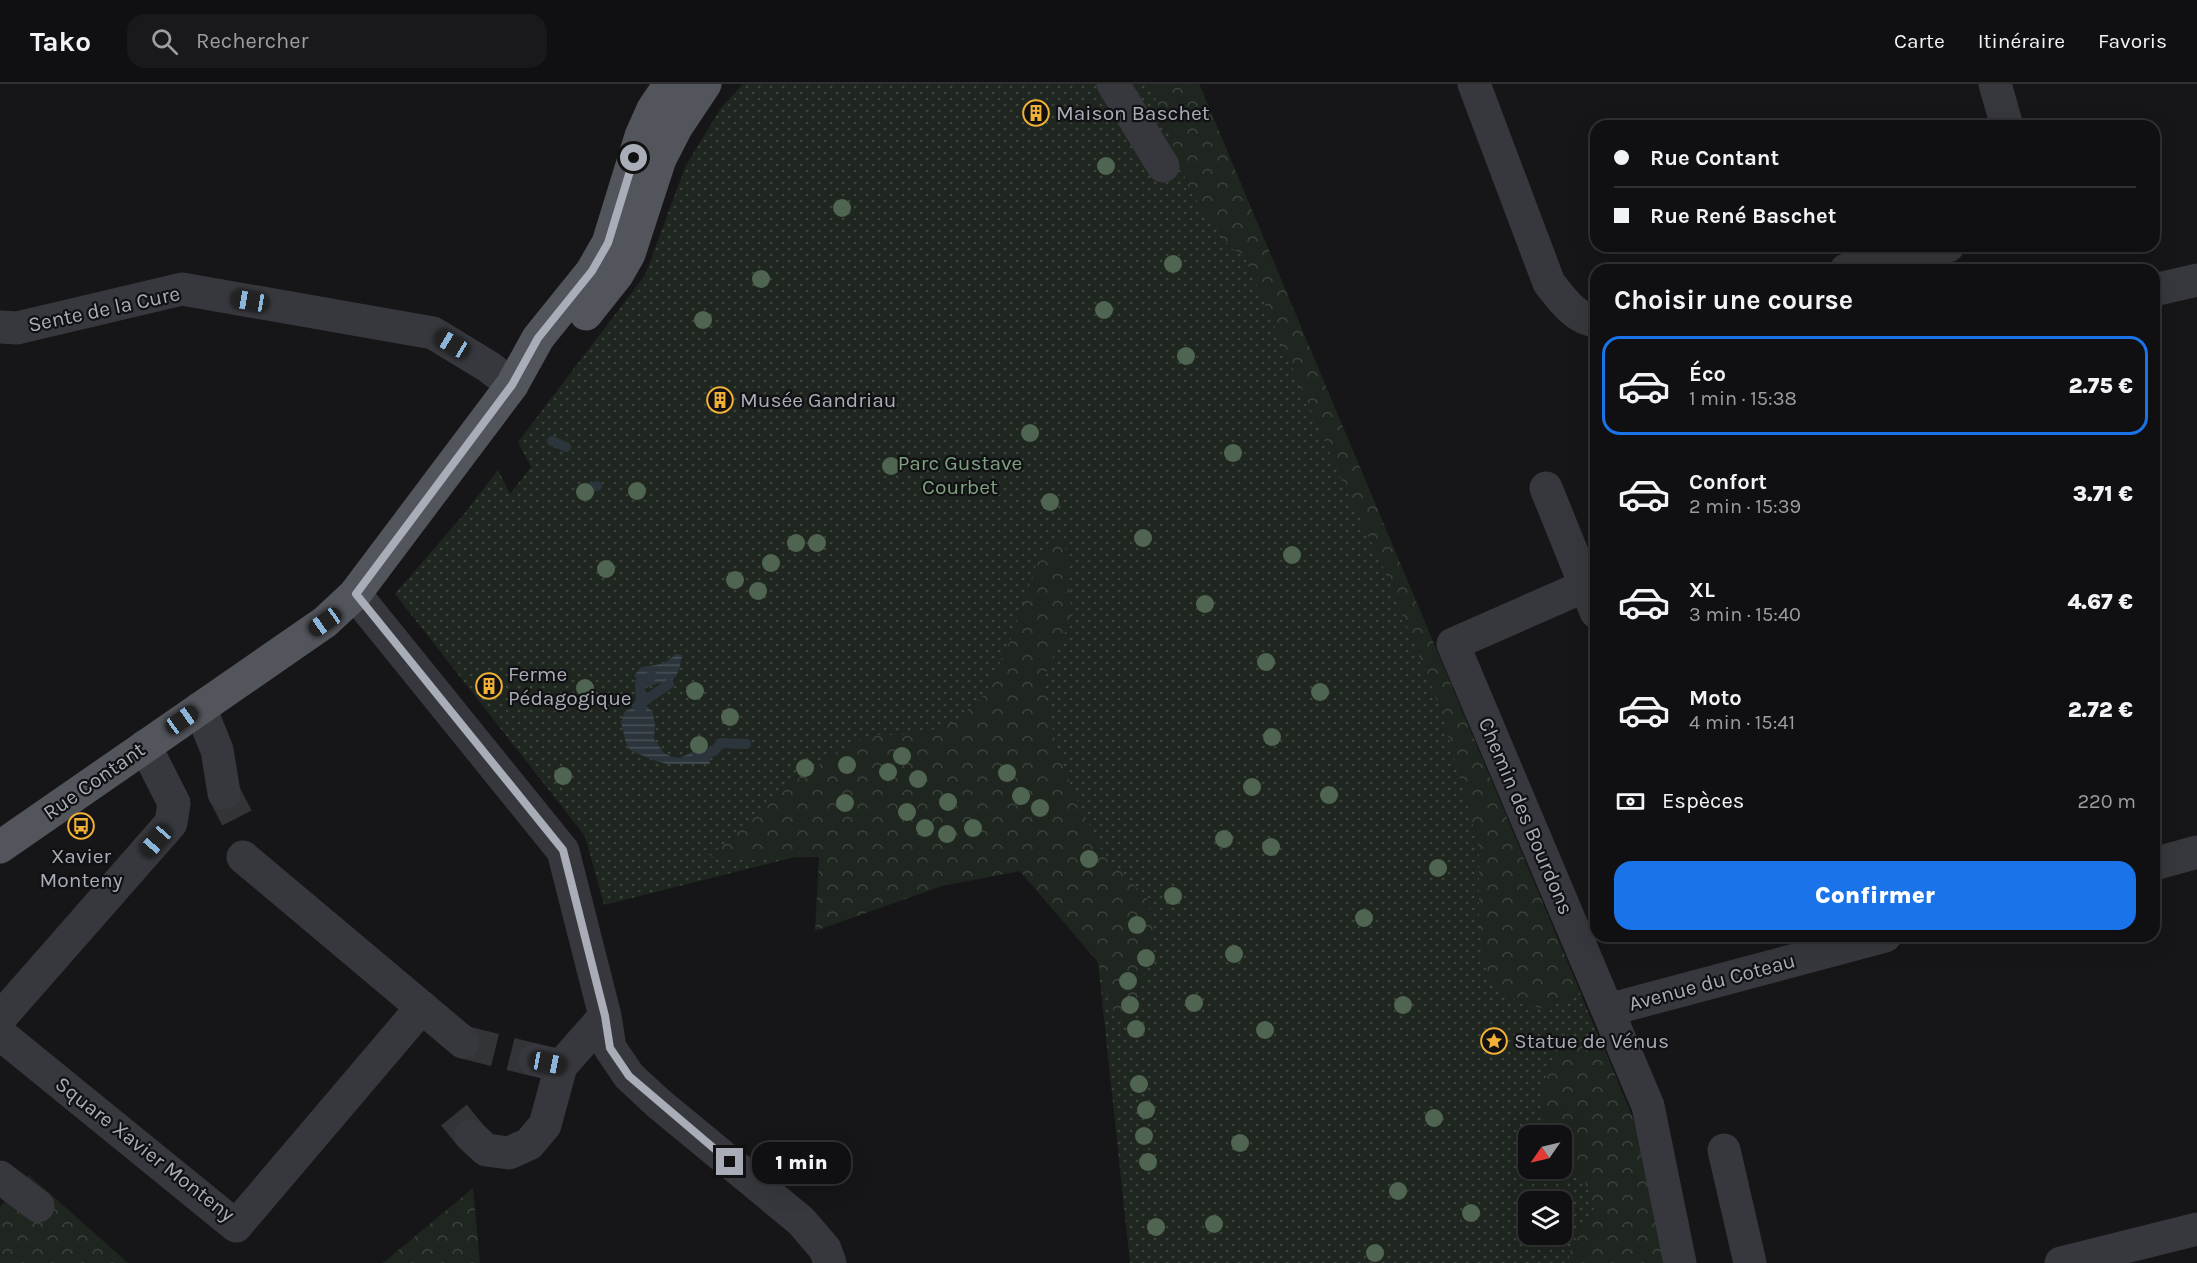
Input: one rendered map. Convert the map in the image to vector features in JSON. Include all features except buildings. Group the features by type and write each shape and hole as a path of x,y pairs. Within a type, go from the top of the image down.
{"main road":[{"name":"Rue Contant","path":"0,847 325,622 356,594 512,385 538,338 592,271 608,243 641,136 653,109 669,84"},
{"name":"Rue Contant","path":"512,385 556,351 617,275 629,254 660,159 677,126 705,84"}],"street":[{"path":"1113,84 1163,166"},
{"path":"1474,84 1549,283 1566,305 1590,320"},
{"path":"1995,84 2005,120"},
{"path":"1872,264 1922,252"},
{"path":"2160,289 2197,280"},
{"name":"Sente de la Cure","path":"0,327 17,328 182,289 433,333 489,367 512,385"},
{"path":"1546,488 1590,597"},
{"path":"356,594 563,850 605,1016 610,1048 629,1076 658,1103 801,1221 825,1249 830,1263"},
{"name":"Chemin des Bourdons","path":"1590,599 1453,644 1648,1106 1680,1263"},
{"path":"200,708 217,750 224,793"},
{"name":"Rue Contant","path":"0,1018 171,823 174,802 145,746"},
{"path":"2160,862 2197,852"},
{"path":"243,857 463,1042"},
{"name":"Avenue du Coteau","path":"1608,1010 1863,942"},
{"name":"Square Xavier Monteny","path":"0,1034 236,1226 422,1007"},
{"path":"471,1136 486,1150 508,1153 529,1144 545,1125 548,1063 605,1016"},
{"path":"1724,1149 1750,1263"},
{"path":"0,1177 38,1206"},
{"path":"2061,1263 2197,1229"}],"green space":[{"name":"Parc Gustave Courbet","path":"743,84 1199,84 1641,1138 1668,1263 1130,1263 1098,962 1020,871 874,837 604,905 585,836 395,594 464,514 498,470 510,494 531,467 518,442 645,275 686,165 721,108"},
{"path":"1150,84 1199,84 1581,994 1545,1009 1518,1002 1493,984 1483,963 1479,917 1479,847 1441,710 1383,567 1334,463 1243,254 1230,248 1190,191"},
{"path":"1061,541 1066,550 1072,618 1043,679 1056,747 1073,791 1102,851 1148,900 1154,934 1134,1014 1126,1021 1119,1019 1109,1004 1098,962 1020,871 942,886 815,931 819,857 708,858 785,788 836,753 872,735 899,735 942,728 959,718 985,694 1010,641 1041,551 1051,542"},
{"path":"1600,1038 1641,1138 1668,1263 1568,1263 1571,1247 1595,1207 1584,1180 1572,1172 1572,1125 1542,1125 1543,1084 1558,1045"},
{"path":"29,1175 128,1263 0,1263 0,1207"},
{"path":"473,1188 480,1263 383,1263"}],"shaded area":[{"path":"675,654 682,655 677,675 669,684 658,683 646,688 634,676 641,667 664,662"},
{"path":"637,695 653,713 654,739 664,753 680,758 707,745 710,764 667,764 630,750 621,722 624,713 637,704"}],"waterway":[{"path":"552,441 566,447"},
{"path":"586,489 597,486"},
{"path":"641,710 640,682 652,676"},
{"path":"637,706 669,684"},
{"path":"697,757 714,751 721,743 746,744"}],"tunnel":[{"path":"224,793 237,818"},
{"path":"463,1042 535,1060"},
{"path":"454,1115 471,1136"}],"place":[{"name":"Maison Baschet","path":"1036,113"},
{"name":"Musée Gandriau","path":"720,400"},
{"name":"Ferme Pédagogique","path":"489,686"},
{"name":"Xavier Monteny","path":"81,826"},
{"name":"Statue de Vénus","path":"1494,1041"}],"route":[{"path":"634,158 608,243 592,271 538,338 512,385 356,594 563,850 605,1016 610,1048 629,1076 730,1162"}]}
